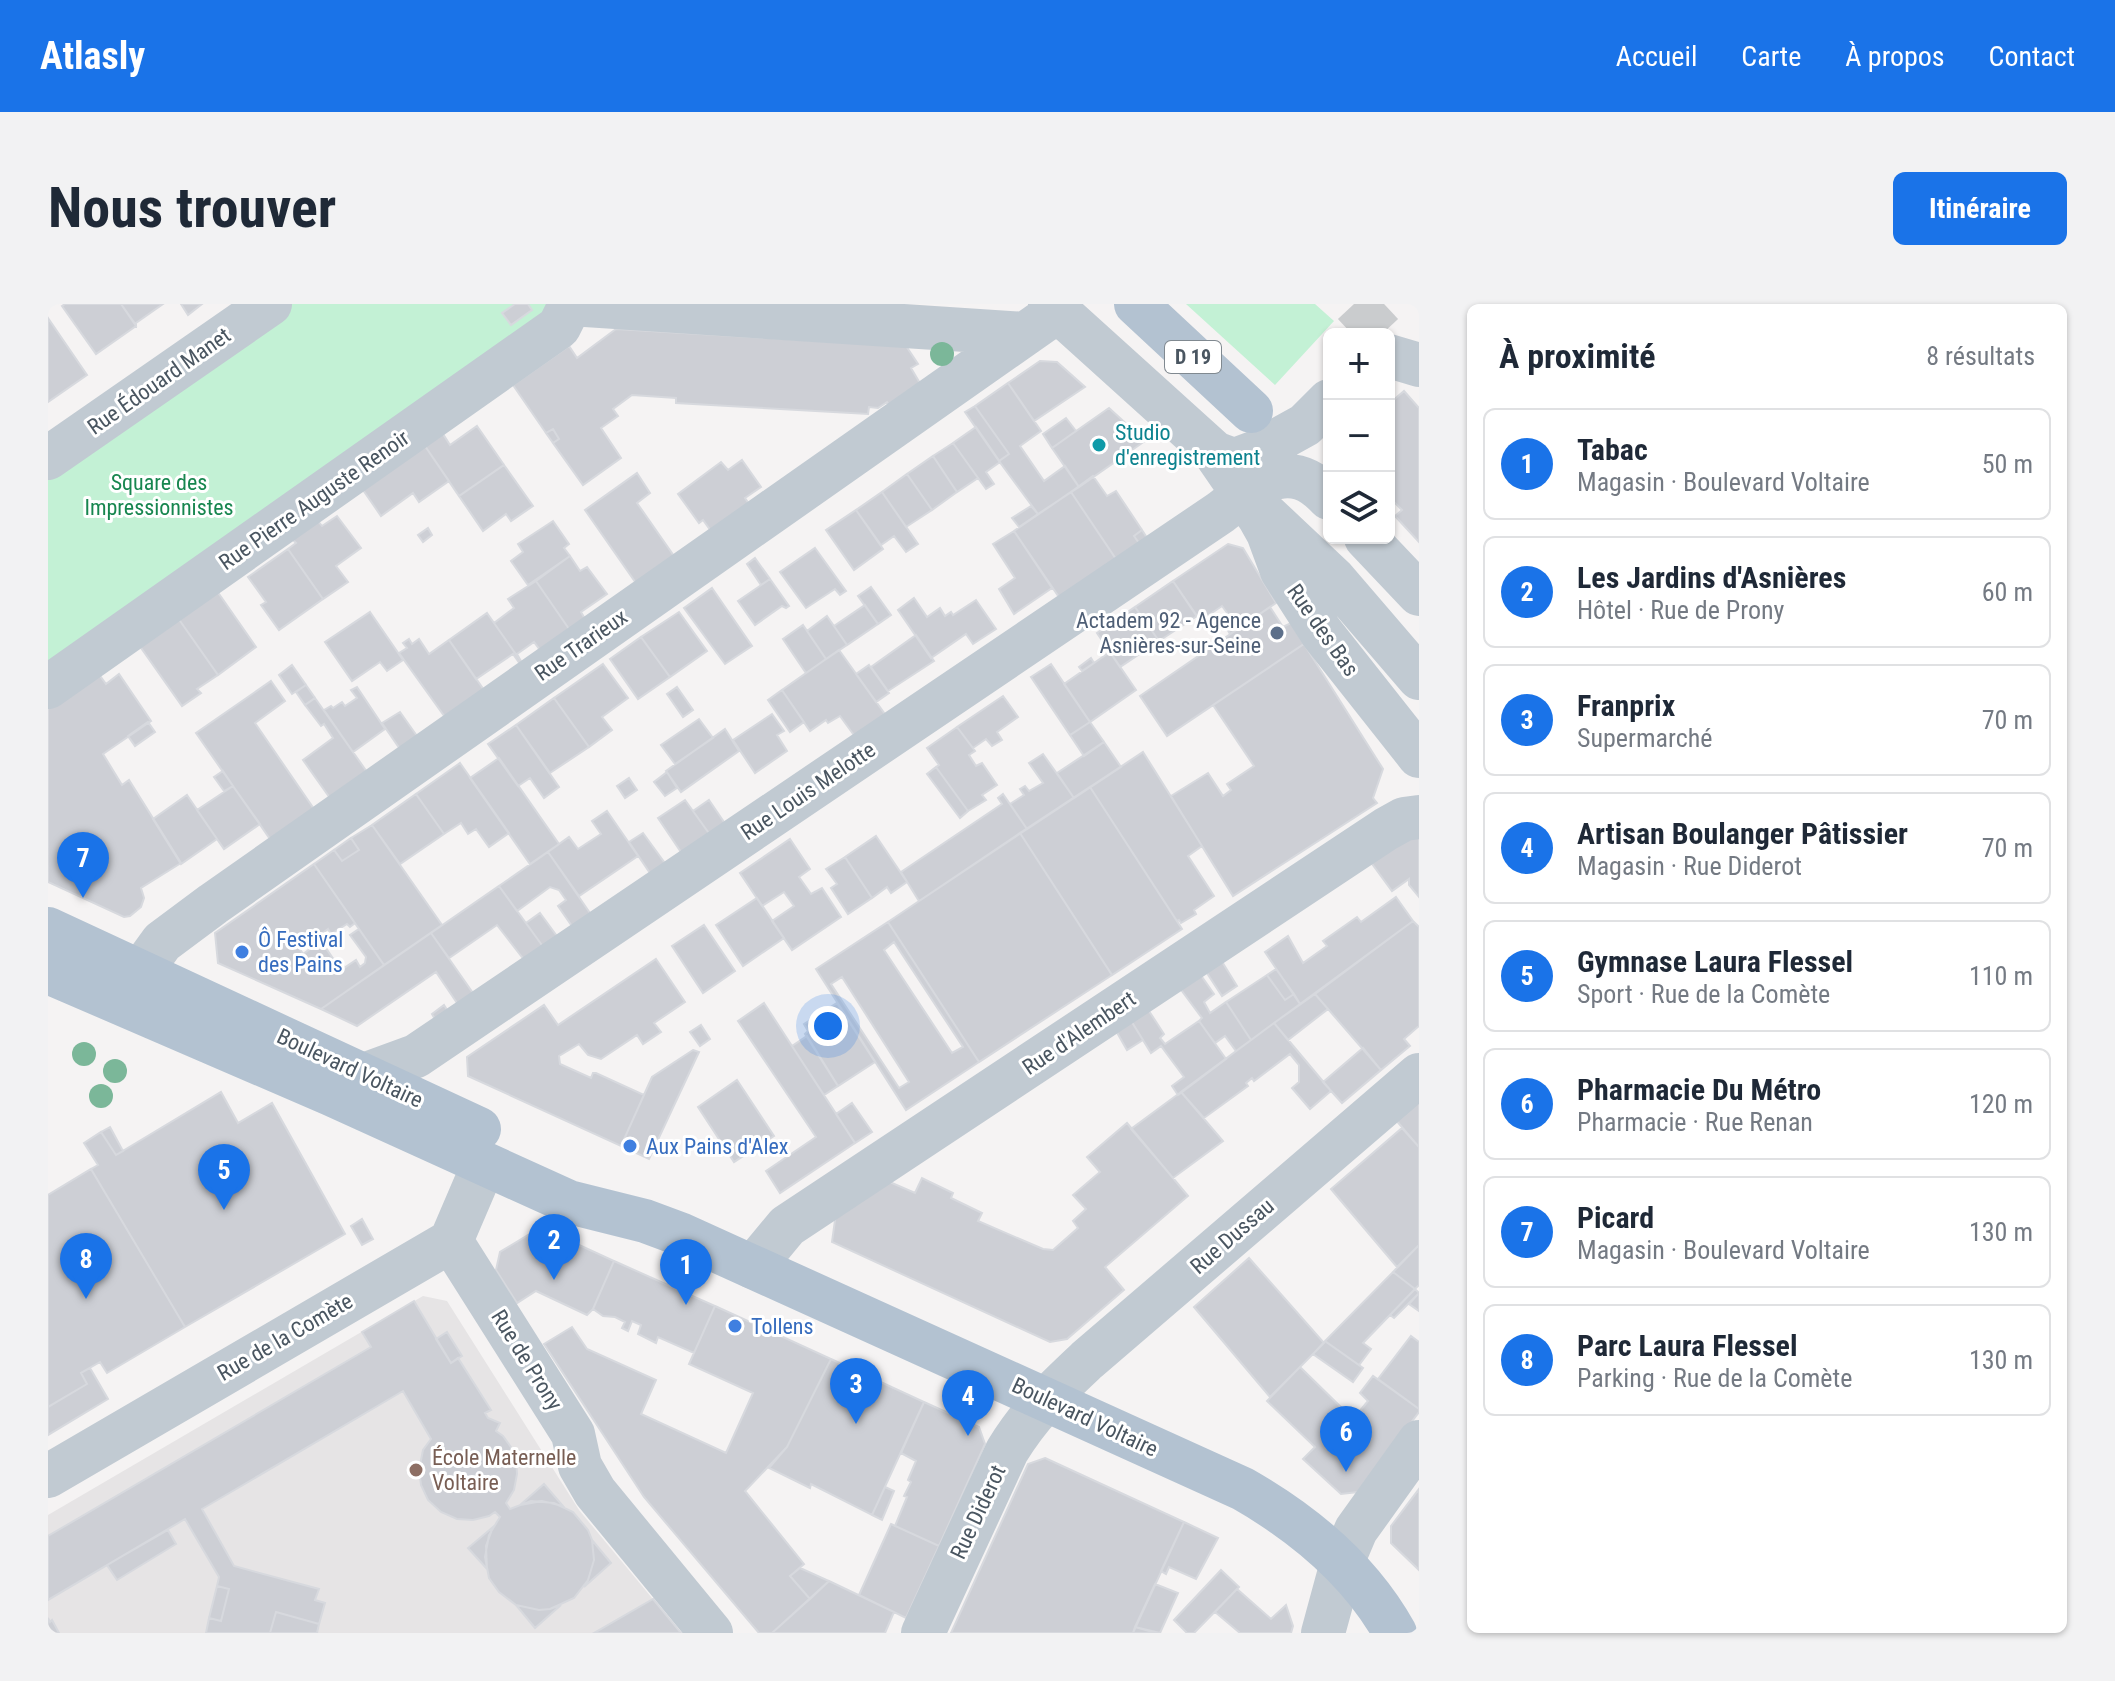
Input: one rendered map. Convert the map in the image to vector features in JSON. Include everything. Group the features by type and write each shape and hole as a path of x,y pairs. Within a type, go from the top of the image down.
{"main road":[{"name":"D 19","path":"1136,304 1251,411"},
{"name":"Boulevard Voltaire","path":"48,929 132,988 331,1094 569,1202 645,1221 680,1234 1243,1489 1300,1526 1342,1563 1372,1598 1395,1633"},
{"name":"Boulevard Voltaire","path":"48,972 132,988 364,1075 580,1177 645,1221"}],"street":[{"name":"Rue Édouard Manet","path":"48,458 270,304"},
{"path":"570,304 1047,319"},
{"name":"Rue Pierre Auguste Renoir","path":"48,687 559,327 570,304"},
{"name":"Rue des Bas","path":"1047,319 1215,453 1268,533 1282,571 1321,632 1419,756"},
{"name":"Rue Trarieux","path":"132,988 162,942 213,904 1047,319"},
{"path":"1395,349 1419,345"},
{"path":"1395,358 1419,365"},
{"path":"1215,453 1231,459 1256,452 1317,413 1323,491"},
{"name":"Rue Louis Melotte","path":"364,1075 416,1056 1270,478 1301,478 1323,491"},
{"name":"Rue des Bas","path":"1244,494 1334,579 1419,678"},
{"path":"1372,544 1419,594"},
{"name":"Rue d'Alembert","path":"753,1267 787,1226 1386,829 1404,819 1419,817"},
{"name":"Rue Dussau","path":"1045,1399 1419,1075"},
{"path":"451,1241 484,1164"},
{"name":"Rue de la Comète","path":"48,1476 451,1241"},
{"name":"Rue de Prony","path":"451,1241 573,1434 580,1466 595,1492 711,1633"},
{"name":"Rue Diderot","path":"923,1633 1007,1451 1045,1399"},
{"path":"1323,1633 1342,1563 1362,1519 1419,1442"}],"shaded area":[{"path":"423,1296 447,1301 579,1510 681,1633 48,1633 48,1515"}],"green space":[{"name":"Square des Impressionnistes","path":"270,304 570,304 48,687 48,458"},
{"path":"1186,304 1315,304 1334,321 1328,328 1323,328 1323,333 1275,385"}],"building":[{"path":"121,304 136,326 96,354 62,306"},
{"path":"121,304 163,304 136,325"},
{"path":"181,304 202,304 188,315"},
{"path":"515,304 528,304 532,310 511,325 502,313"},
{"path":"48,318 87,375 48,402"},
{"path":"616,329 906,346 918,364 911,368 921,385 890,406 887,402 878,408 869,407 868,414 676,403 676,398 632,395 613,409 618,416 601,428 621,458 583,485 553,443 559,439 553,429 546,433 513,385 569,346 577,358"},
{"path":"1040,361 1057,362 1085,387 1034,421 1008,383"},
{"path":"1008,383 1041,431 1020,446 1044,481 1065,466 1079,487 1038,514 999,461 1009,454 975,406"},
{"path":"1404,391 1419,408 1419,542 1395,516 1402,510 1395,503 1395,399"},
{"path":"975,406 1009,454 999,461 965,412"},
{"name":"Studio d'enregistrement","path":"1109,408 1145,441 1079,487 1052,448"},
{"path":"1066,418 1076,431 1052,448 1043,434"},
{"path":"477,426 504,465 459,496 425,446 443,434 450,445"},
{"path":"976,427 1000,462 986,472 994,484 986,489 953,443"},
{"path":"553,429 559,439 553,443 546,433"},
{"path":"953,443 978,478 957,492 933,456"},
{"path":"425,446 449,481 419,502 413,493 381,516 363,490"},
{"path":"933,456 957,492 932,510 907,474"},
{"path":"742,460 761,487 745,498 749,504 711,531 703,520 699,523 678,494 721,462 728,470"},
{"path":"504,465 533,506 511,521 506,514 483,531 459,496"},
{"path":"637,473 650,493 637,503 674,556 636,583 585,510"},
{"path":"907,474 932,510 906,527 882,492"},
{"path":"1093,476 1107,496 1116,491 1142,530 1134,536 1141,546 1118,562 1071,492"},
{"path":"882,492 918,544 906,552 894,536 881,545 856,510"},
{"path":"1071,492 1118,562 1061,600 1014,531"},
{"path":"1031,506 1038,514 1019,527 1012,518"},
{"path":"856,510 883,549 854,570 826,530"},
{"path":"337,516 361,548 336,566 348,582 323,599 288,549 296,543 292,539 318,521 322,526"},
{"path":"553,521 569,544 564,548 570,556 528,585 511,561 523,552 518,544"},
{"path":"428,528 432,535 423,542 418,535"},
{"path":"1142,530 1149,541 1141,546 1134,536"},
{"path":"1014,531 1052,588 1014,614 999,589 1015,578 993,544"},
{"path":"1228,544 1243,548 1276,603 1230,634 1226,627 1233,621 1222,606 1200,621 1173,581"},
{"path":"815,548 846,591 840,595 835,589 806,608 780,572"},
{"path":"288,549 323,599 279,630 261,605 266,602 248,577"},
{"path":"570,556 580,571 587,567 607,594 581,612 585,619 569,629 536,581"},
{"path":"755,558 770,579 761,585 747,564"},
{"path":"770,579 789,606 782,606 755,625 738,601"},
{"path":"536,581 569,629 540,650 534,642 517,654 522,663 494,623 514,608 508,599"},
{"path":"1173,581 1197,616 1159,641 1135,607"},
{"path":"871,587 891,615 878,624 858,596"},
{"path":"712,588 752,646 725,664 684,608"},
{"path":"217,591 256,647 218,675 178,618"},
{"path":"914,598 927,617 940,608 945,616 951,612 953,615 976,600 996,629 973,644 966,634 931,658 898,610"},
{"path":"865,605 878,624 847,645 834,626"},
{"path":"1135,607 1159,641 1120,667 1097,633"},
{"path":"1270,607 1283,627 1291,623 1304,644 1167,736 1140,696"},
{"path":"370,612 403,660 387,671 380,662 352,681 325,642"},
{"path":"679,612 707,651 670,677 641,637"},
{"path":"487,613 522,663 513,654 476,679 449,640"},
{"path":"827,616 847,645 826,659 807,631"},
{"path":"178,618 218,675 197,689 201,693 182,706 139,645"},
{"path":"803,625 826,659 806,673 783,639"},
{"path":"916,635 934,661 888,691 871,667"},
{"path":"641,637 670,677 638,699 610,659"},
{"path":"409,639 412,644 419,639 429,654 449,640 484,690 445,717 399,653 407,648 403,643"},
{"path":"1304,644 1383,769 1373,798 1377,803 1233,896 1171,796 1208,773 1223,796 1231,790 1227,784 1254,766 1213,705"},
{"path":"839,650 887,717 856,738 840,716 828,723 826,720 810,731 782,690"},
{"path":"1110,652 1136,690 1090,722 1064,684"},
{"path":"1091,658 1094,663 1082,671 1079,667"},
{"path":"603,664 628,698 602,717 612,730 589,747 554,698"},
{"path":"1051,664 1090,722 1070,735 1031,677"},
{"path":"292,665 306,685 292,694 279,675"},
{"path":"869,665 889,693 876,702 856,674"},
{"path":"98,673 106,684 119,674 151,721 103,754 122,785 129,780 181,863 141,888 144,898 141,907 124,917 48,882 48,708"},
{"path":"271,681 285,701 255,723 314,809 270,839 196,733"},
{"path":"306,685 315,698 305,705 296,692"},
{"path":"357,687 385,729 353,752 324,710 342,702 345,706 357,698 351,690"},
{"path":"677,687 693,710 683,717 667,694"},
{"path":"782,690 804,722 790,732 768,700"},
{"path":"1003,696 1018,717 997,732 1002,740 992,746 986,739 973,748 957,727"},
{"path":"315,698 367,772 330,798 303,760 333,738 305,705"},
{"path":"554,698 589,747 550,773 516,725"},
{"path":"400,712 417,736 400,749 382,723"},
{"path":"772,714 784,731 777,735 787,751 755,773 733,740"},
{"path":"699,719 713,738 675,764 661,745"},
{"path":"148,722 155,732 135,746 128,736"},
{"path":"1090,722 1104,742 1084,756 1070,735"},
{"path":"516,725 559,787 544,798 530,778 518,786 488,744"},
{"path":"957,727 975,751 969,755 976,766 982,763 997,785 982,795 986,800 968,811 936,767 939,765 927,748"},
{"path":"725,729 739,751 681,792 666,771"},
{"path":"1104,742 1121,767 1074,798 1057,773"},
{"path":"1143,752 1202,846 1188,856 1214,896 1194,910 1196,914 1181,923 1090,787"},
{"path":"1043,754 1074,798 1027,829 1010,804 1024,795 1020,789 1025,786 1029,791 1043,783 1029,763"},
{"path":"499,758 559,844 530,864 470,778"},
{"path":"460,763 509,833 489,847 476,829 468,834 461,823 444,834 416,794"},
{"path":"936,767 968,811 960,818 927,774"},
{"path":"223,771 233,786 224,791 214,777"},
{"path":"667,772 677,788 665,796 654,782"},
{"path":"629,778 637,790 625,798 617,786"},
{"path":"233,786 260,824 224,849 197,810"},
{"path":"1090,787 1182,929 1112,975 1020,833"},
{"path":"416,794 444,834 400,864 372,825"},
{"path":"1003,794 1027,829 919,901 901,872 1002,804 998,798"},
{"path":"187,795 217,839 181,864 153,819"},
{"path":"685,800 711,836 683,855 658,818"},
{"path":"709,800 726,825 711,836 693,811"},
{"path":"607,811 638,856 579,896 548,852 569,837 578,849 601,834 592,821"},
{"path":"372,825 442,925 384,965 314,864 334,850 342,861 359,850 351,838"},
{"path":"643,833 667,866 652,876 629,842"},
{"path":"1020,833 1112,975 979,1062 888,922"},
{"path":"1412,835 1419,837 1419,897 1409,885 1409,879 1392,891 1370,861"},
{"path":"876,836 907,882 891,893 887,887 872,898 845,857"},
{"path":"351,838 359,850 342,861 334,850"},
{"path":"790,839 810,869 799,877 811,894 822,888 841,917 792,950 772,921 794,906 784,892 762,906 740,873"},
{"path":"548,852 592,916 574,929 558,906 566,900 559,890 550,887 517,911 499,886"},
{"path":"845,857 872,898 848,914 831,888 837,884 826,869"},
{"path":"314,864 355,923 350,927 347,924 331,934 328,929 320,935 310,934 313,940 300,949 303,954 321,941 341,970 356,960 360,967 366,957 350,935 359,929 384,965 321,1009 218,963 215,933"},
{"path":"499,886 544,948 525,961 497,925 449,958 431,933"},
{"path":"1396,897 1413,921 1300,1004 1265,952 1288,936 1303,963 1327,946 1323,941 1357,917 1361,922"},
{"path":"757,898 784,938 743,966 716,925"},
{"path":"540,913 559,939 544,948 526,923"},
{"path":"1413,921 1419,927 1419,1026 1404,1039 1410,1046 1381,1070 1315,994"},
{"path":"888,922 979,1062 906,1110 816,969","holes":["894,942 963,1047 952,1053 884,950","842,977 909,1082 899,1088 831,984"]},
{"path":"704,925 735,971 703,993 672,946"},
{"path":"431,933 475,996 459,1006 436,972 357,1026 321,1009"},
{"path":"656,959 685,1002 654,1023 661,1032 643,1044 637,1035 601,1059 588,1055 579,1044 559,1056 560,1064 591,1078 596,1073 644,1095 621,1146 468,1076 467,1057 544,1005 558,1025"},
{"path":"1221,960 1237,986 1222,996 1205,970"},
{"path":"1276,969 1294,994 1285,1000 1267,975"},
{"path":"1200,974 1214,994 1204,1002 1210,1013 1226,1002 1251,1040 1236,1051 1225,1036 1215,1043 1199,1021 1202,1018 1179,987"},
{"path":"1267,975 1285,1000 1294,994 1300,1004 1251,1040 1226,1002"},
{"path":"1315,994 1328,1009 1288,1040 1274,1023"},
{"path":"764,1003 855,1143 780,1193 766,1171 816,1137 738,1021"},
{"path":"837,1003 875,1062 838,1086 805,1034 808,1031 804,1024"},
{"path":"444,1005 449,1013 436,1021 432,1014"},
{"path":"1147,1008 1164,1034 1160,1038 1165,1044 1199,1021 1226,1059 1178,1095 1172,1086 1184,1077 1161,1046 1151,1053 1130,1019"},
{"path":"1130,1019 1143,1040 1127,1050 1115,1029"},
{"path":"1274,1023 1331,1091 1310,1109 1292,1088 1299,1082 1299,1065 1290,1054 1254,1081 1252,1078 1246,1083 1248,1086 1204,1118 1181,1092"},
{"path":"701,1025 710,1039 700,1046 690,1032"},
{"path":"807,1036 838,1086 824,1095 792,1046"},
{"path":"1363,1048 1381,1070 1342,1103 1323,1082"},
{"path":"693,1050 699,1052 649,1159 621,1146 652,1077"},
{"path":"737,1080 774,1136 734,1162 698,1107"},
{"path":"221,1092 238,1123 272,1103 345,1234 185,1327 91,1169 98,1165 84,1143 101,1132 116,1155"},
{"path":"1181,1092 1223,1141 1173,1178 1131,1129"},
{"path":"1419,1099 1419,1147 1395,1119"},
{"path":"852,1103 872,1132 855,1143 836,1114"},
{"path":"1127,1123 1188,1196 1105,1267 1124,1290 1067,1339 1050,1342 832,1242 836,1213 885,1180 915,1193 922,1178 953,1193 951,1198 982,1213 978,1221 1043,1249 1053,1250 1078,1228 1073,1221 1086,1209 1073,1195 1100,1172 1087,1157"},
{"path":"110,1127 123,1151 116,1155 101,1132"},
{"path":"1402,1128 1419,1147 1419,1245 1397,1267 1331,1189"},
{"path":"91,1169 185,1327 107,1373 100,1362 81,1373 87,1384 48,1407 48,1195"},
{"path":"362,1219 373,1239 362,1245 351,1226"},
{"path":"533,1232 551,1232 614,1261 593,1309 587,1315 536,1291 517,1303 496,1270 500,1252"},
{"path":"1419,1245 1419,1285 1415,1289 1393,1272"},
{"path":"1249,1258 1324,1343 1270,1397 1194,1307"},
{"path":"614,1261 715,1306 694,1353 658,1337 656,1343 638,1334 641,1325 632,1321 628,1331 622,1328 625,1322 603,1316 593,1309"},
{"path":"1393,1272 1415,1289 1363,1343 1371,1349 1359,1365 1325,1341"},
{"path":"1415,1289 1419,1293 1394,1318 1390,1315"},
{"path":"1419,1293 1419,1311 1409,1304"},
{"path":"414,1301 451,1363 458,1358 491,1410 485,1413 488,1418 500,1423 496,1431 513,1450 517,1474 514,1490 506,1503 510,1509 531,1501 554,1503 573,1512 588,1530 594,1560 588,1580 574,1598 550,1609 539,1610 516,1605 499,1592 489,1578 485,1557 489,1535 500,1517 495,1512 473,1520 457,1519 441,1512 428,1500 419,1470 423,1450 431,1439 403,1391 202,1509 234,1566 319,1589 315,1600 325,1603 319,1624 276,1612 270,1633 206,1633 209,1618 221,1621 229,1589 217,1586 219,1577 185,1519 48,1600 48,1536 371,1347 362,1332"},
{"path":"715,1306 831,1359 787,1447 745,1491 804,1564 790,1576 810,1599 772,1633 759,1633 644,1497 544,1344 572,1327 587,1349 656,1380 641,1414 726,1453 753,1393 689,1364"},
{"path":"447,1332 462,1356 451,1363 436,1339"},
{"path":"1411,1336 1419,1342 1419,1409 1378,1379"},
{"path":"1325,1341 1363,1368 1353,1382 1313,1354"},
{"path":"831,1359 924,1402 872,1515 811,1484 810,1488 769,1468 787,1447"},
{"path":"1300,1367 1348,1414 1336,1429 1341,1434 1368,1401 1360,1393 1373,1376 1419,1409 1358,1492 1341,1494 1303,1459 1315,1447 1267,1401"},
{"path":"90,1368 108,1399 48,1435 48,1407 87,1384 81,1373"},
{"path":"924,1402 979,1427 985,1444 939,1546 895,1526 907,1497 904,1496 911,1482 908,1480 916,1461 901,1453"},
{"path":"1045,1458 1184,1522 1133,1633 951,1633 1028,1464"},
{"path":"544,1484 563,1506 542,1501 520,1505"},
{"path":"885,1487 894,1491 882,1520 872,1515"},
{"path":"1419,1489 1419,1570 1391,1543 1391,1526"},
{"path":"1184,1522 1218,1538 1196,1579 1169,1567 1166,1574 1161,1571"},
{"path":"891,1524 939,1546 906,1618 859,1595"},
{"path":"493,1527 486,1546 487,1569 468,1548"},
{"path":"168,1530 176,1544 117,1580 107,1565"},
{"path":"592,1540 611,1563 584,1587 594,1560"},
{"path":"800,1568 829,1581 810,1599 790,1576"},
{"path":"1221,1570 1239,1587 1194,1633 1187,1633 1174,1620"},
{"path":"829,1581 894,1612 885,1633 772,1633"},
{"path":"1155,1584 1178,1593 1160,1633 1135,1627"},
{"path":"217,1586 229,1589 221,1621 209,1618"},
{"path":"1237,1589 1271,1619 1286,1605 1293,1626 1291,1633 1240,1633 1215,1612"},
{"path":"653,1599 681,1633 594,1633"},
{"path":"516,1605 539,1610 561,1605 535,1628"},
{"path":"276,1612 319,1624 317,1633 270,1633"},
{"path":"48,1618 50,1622 52,1620 59,1633 48,1633"},
{"path":"1135,1627 1156,1633 1133,1633"}],"tunnel":[{"path":"1354,304 1376,328"}],"place":[{"name":"Studio d'enregistrement","path":"1099,445"},
{"name":"Actadem 92 - Agence Asnières-sur-Seine","path":"1277,633"},
{"name":"Picard","path":"83,898"},
{"name":"Ô Festival des Pains","path":"242,952"},
{"name":"Aux Pains d'Alex","path":"630,1146"},
{"name":"Gymnase Laura Flessel","path":"224,1210"},
{"name":"Les Jardins d'Asnières","path":"554,1280"},
{"name":"Parc Laura Flessel","path":"86,1299"},
{"name":"Tabac","path":"686,1305"},
{"name":"Tollens","path":"735,1326"},
{"name":"Franprix","path":"856,1424"},
{"name":"Artisan Boulanger Pâtissier","path":"968,1436"},
{"name":"École Maternelle Voltaire","path":"416,1470"},
{"name":"Pharmacie Du Métro","path":"1346,1472"}]}
